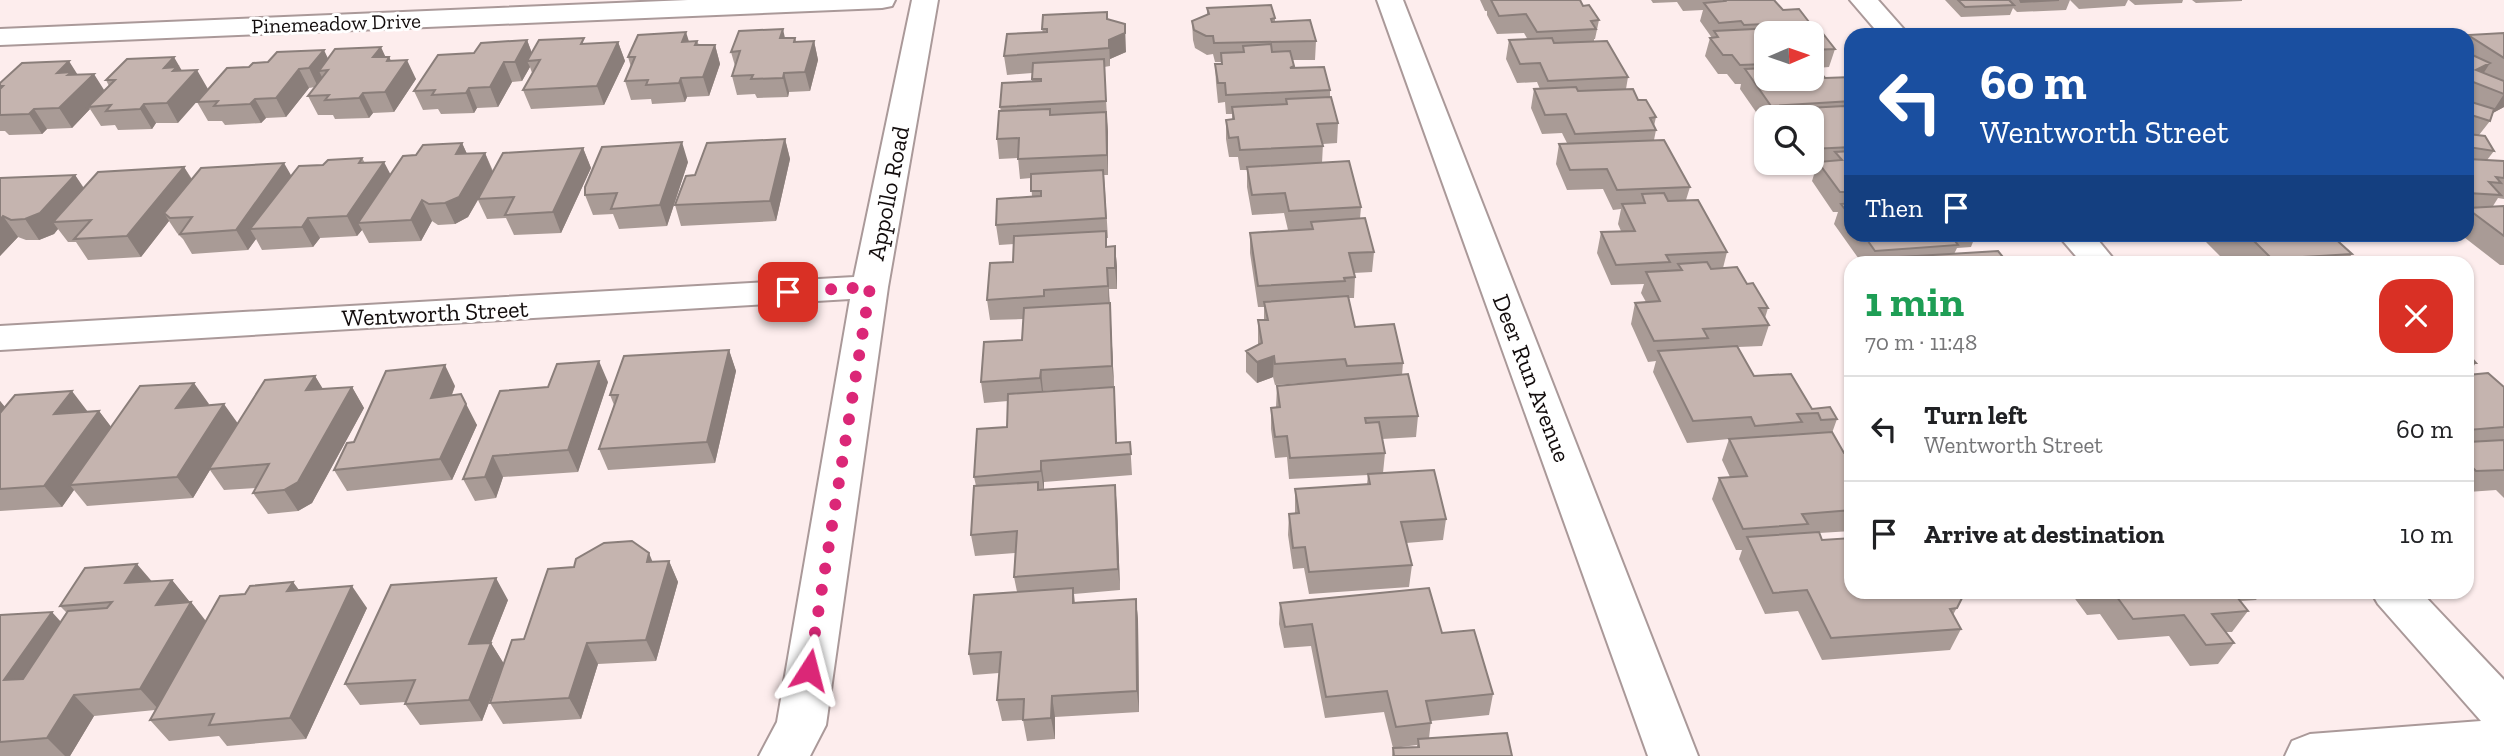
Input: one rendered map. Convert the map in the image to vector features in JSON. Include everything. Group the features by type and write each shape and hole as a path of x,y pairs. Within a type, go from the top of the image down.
{"street":[{"name":"Pinemeadow Drive","path":"0,37 882,0"},
{"name":"Appollo Road","path":"784,756 801,725 870,287 925,0"},
{"name":"Deer Run Avenue","path":"1390,0 1673,756"},
{"path":"1863,0 1889,28"},
{"path":"2081,242 2094,256"},
{"name":"Wentworth Street","path":"0,338 870,287"},
{"path":"2401,599 2504,713"},
{"path":"2310,756 2504,740"}],"building":[{"path":"1491,0 1580,0 1583,6 1589,5 1599,20 1591,21 1596,29 1537,32 1526,14 1499,16"},
{"path":"1774,0 1783,10 1799,9 1808,21 1754,21 1754,25 1744,25 1741,21 1719,23 1704,3"},
{"path":"1958,0 2009,0 2014,5 1965,7"},
{"path":"2020,0 2059,0 2021,2"},
{"path":"1271,5 1275,18 1271,19 1272,22 1310,20 1316,41 1214,43 1213,36 1206,36 1194,30 1192,21 1209,14 1207,8"},
{"path":"1107,12 1107,19 1125,24 1125,33 1109,40 1109,48 1004,56 1007,34 1047,32 1047,29 1042,29 1043,15"},
{"path":"783,29 780,38 795,38 794,42 814,41 805,72 784,73 783,78 751,79 753,75 732,76 740,51 731,52 739,31"},
{"path":"1754,29 1754,64 1740,65 1732,55 1723,55 1710,38 1718,37 1714,31"},
{"path":"686,32 682,42 697,41 695,45 715,45 703,77 681,78 679,83 646,85 648,80 625,81 635,57 628,57 638,35"},
{"path":"2504,33 2504,58 2474,39 2474,35"},
{"path":"1824,35 1835,49 1824,49"},
{"path":"584,38 581,44 618,42 597,86 523,90 540,60 527,61 539,40"},
{"path":"1552,38 1554,43 1607,41 1628,77 1548,81 1540,63 1520,64 1509,40"},
{"path":"527,40 515,62 504,62 490,87 469,88 466,93 432,95 435,90 414,91 438,55 474,53 481,43"},
{"path":"1271,44 1272,52 1290,51 1294,66 1290,68 1324,67 1330,90 1226,95 1225,83 1218,83 1215,64 1222,64 1221,53 1244,52 1243,46"},
{"path":"381,47 373,57 389,57 387,61 407,60 385,92 363,93 359,98 325,100 329,95 308,96 328,70 319,71 335,49"},
{"path":"324,50 309,68 299,69 276,98 255,99 250,104 214,106 218,101 197,102 227,68 249,67 253,63 268,62 277,52"},
{"path":"2474,56 2490,63 2476,70 2504,81 2504,94 2474,82"},
{"path":"174,57 164,68 177,67 173,71 197,70 167,103 144,104 140,109 106,111 111,105 88,107 115,80 106,80 127,59"},
{"path":"1104,59 1106,101 1000,107 1002,83 1041,81 1032,79 1033,63"},
{"path":"69,61 57,73 94,74 59,108 34,109 29,114 0,115 0,89 3,86 0,86 0,83 22,63"},
{"path":"1745,69 1754,69 1754,82"},
{"path":"1824,77 1844,77 1844,101 1770,105 1760,91 1824,91"},
{"path":"1576,87 1578,91 1633,89 1638,100 1646,100 1656,117 1650,118 1656,130 1575,134 1566,114 1545,115 1534,89"},
{"path":"1331,97 1338,123 1317,124 1323,146 1240,150 1238,137 1229,138 1226,120 1234,119 1232,107 1287,104 1286,99"},
{"path":"2474,103 2494,109 2490,121 2474,116"},
{"path":"1844,106 1844,147 1824,148 1824,107"},
{"path":"1050,109 1050,115 1106,112 1107,155 1018,159 1019,138 997,139 999,111"},
{"path":"2474,135 2485,136 2494,151 2474,148"},
{"path":"785,139 770,201 675,205 686,176 695,175 707,143"},
{"path":"1664,140 1690,187 1617,190 1607,169 1570,170 1559,144"},
{"path":"682,142 660,205 611,209 617,193 585,195 585,187 602,147"},
{"path":"462,143 456,154 485,153 459,197 445,203 429,204 422,200 411,220 358,223 403,156 416,155 423,145"},
{"path":"583,148 553,212 505,215 514,197 478,199 503,153"},
{"path":"1844,151 1844,192 1840,192 1824,170 1824,162 1842,160 1835,152"},
{"path":"362,158 359,163 384,162 347,216 308,218 302,227 250,229 299,166 323,165 328,160"},
{"path":"2474,159 2504,161 2504,178 2496,177 2501,183 2489,182 2501,195 2474,193"},
{"path":"1349,161 1361,207 1289,211 1285,193 1252,195 1247,167"},
{"path":"284,163 236,230 180,234 192,217 170,218 164,213 201,168"},
{"path":"184,167 127,236 74,239 91,220 53,222 98,172"},
{"path":"1103,170 1106,218 996,225 997,199 1041,196 1041,191 1031,191 1031,174"},
{"path":"75,175 40,213 25,219 11,220 3,216 0,220 0,178"},
{"path":"1664,193 1668,201 1698,200 1727,252 1666,255 1670,262 1616,265 1601,232 1635,231 1622,204 1645,203 1642,194"},
{"path":"2504,206 2504,236 2474,214 2474,208"},
{"path":"1365,218 1374,252 1349,253 1355,277 1344,278 1345,281 1258,286 1250,233 1313,229 1311,222"},
{"path":"1106,231 1106,247 1115,246 1115,268 1107,268 1108,286 1044,290 1044,296 987,300 990,263 1013,262 1014,236"},
{"path":"1869,242 1956,242 1958,245 1875,251"},
{"path":"2255,242 2339,242 2352,254 2320,256 2269,256"},
{"path":"1998,251 2002,256 1917,256"},
{"path":"1707,262 1711,269 1737,267 1747,284 1753,283 1768,308 1759,308 1769,325 1703,329 1708,338 1654,341 1635,303 1660,301 1646,272 1682,270 1678,264"},
{"path":"1348,296 1355,327 1394,324 1403,363 1347,366 1345,359 1275,364 1274,356 1257,362 1246,351 1262,343 1258,320 1268,320 1264,302"},
{"path":"1110,303 1112,366 1041,370 1040,378 981,382 984,342 1022,340 1024,308"},
{"path":"1737,346 1754,376 1791,374 1812,409 1830,407 1837,419 1821,420 1818,413 1797,414 1802,422 1755,426 1751,417 1693,421 1658,351"},
{"path":"729,350 707,442 599,449 618,395 610,395 624,356"},
{"path":"599,361 568,450 493,456 485,477 463,479 500,391 548,387 557,364"},
{"path":"445,365 431,398 461,394 466,404 440,459 334,470 347,443 354,442 386,371"},
{"path":"2488,373 2504,387 2504,427 2474,430 2474,374"},
{"path":"1408,374 1418,416 1365,418 1366,423 1379,422 1385,453 1290,458 1287,436 1275,437 1271,408 1280,407 1277,386"},
{"path":"315,376 306,390 352,387 298,482 284,490 253,493 269,464 209,469 265,380"},
{"path":"194,383 176,408 224,404 177,477 70,485 140,386"},
{"path":"1114,387 1116,443 1130,442 1131,454 1041,461 1041,471 974,477 977,429 1007,427 1008,394"},
{"path":"72,391 54,414 99,411 44,486 0,489 0,413 15,395"},
{"path":"1832,432 1844,453 1844,511 1802,514 1808,524 1743,529 1719,478 1747,476 1729,439"},
{"path":"2504,440 2504,470 2476,471 2474,442"},
{"path":"1434,470 1446,519 1401,522 1412,565 1309,572 1305,547 1293,548 1289,514 1299,513 1295,489 1370,484 1368,474"},
{"path":"1038,482 1038,490 1115,485 1118,569 1014,577 1017,531 971,535 974,486"},
{"path":"1819,532 1822,540 1844,539 1844,599 1962,599 1957,608 1950,609 1961,629 1831,638 1807,590 1773,593 1747,537"},
{"path":"632,541 649,553 647,562 669,561 646,640 587,643 569,698 490,703 512,640 524,639 548,569 574,567 576,559 604,543"},
{"path":"137,564 125,583 172,580 156,605 191,602 140,689 74,695 47,738 0,742 0,615 52,612 4,680 23,679 68,611 107,608 112,602 60,606 85,568"},
{"path":"496,578 469,644 491,643 469,700 405,704 415,680 345,684 391,585"},
{"path":"293,582 287,591 352,586 290,718 209,725 214,714 150,720 220,596 245,594 250,586"},
{"path":"1073,588 1073,603 1136,599 1137,691 1052,696 1051,718 1023,720 1024,699 997,700 1001,652 969,654 974,595"},
{"path":"1429,588 1442,633 1474,630 1493,694 1426,701 1431,723 1396,727 1387,691 1326,697 1312,624 1285,627 1280,603"},
{"path":"2118,599 2239,599 2248,611 2212,614 2234,643 2206,645 2184,615 2133,619"},
{"path":"1507,733 1512,756 1394,756 1393,748 1419,747 1418,739"}],"route":[{"path":"788,292 870,287 809,670"}]}
